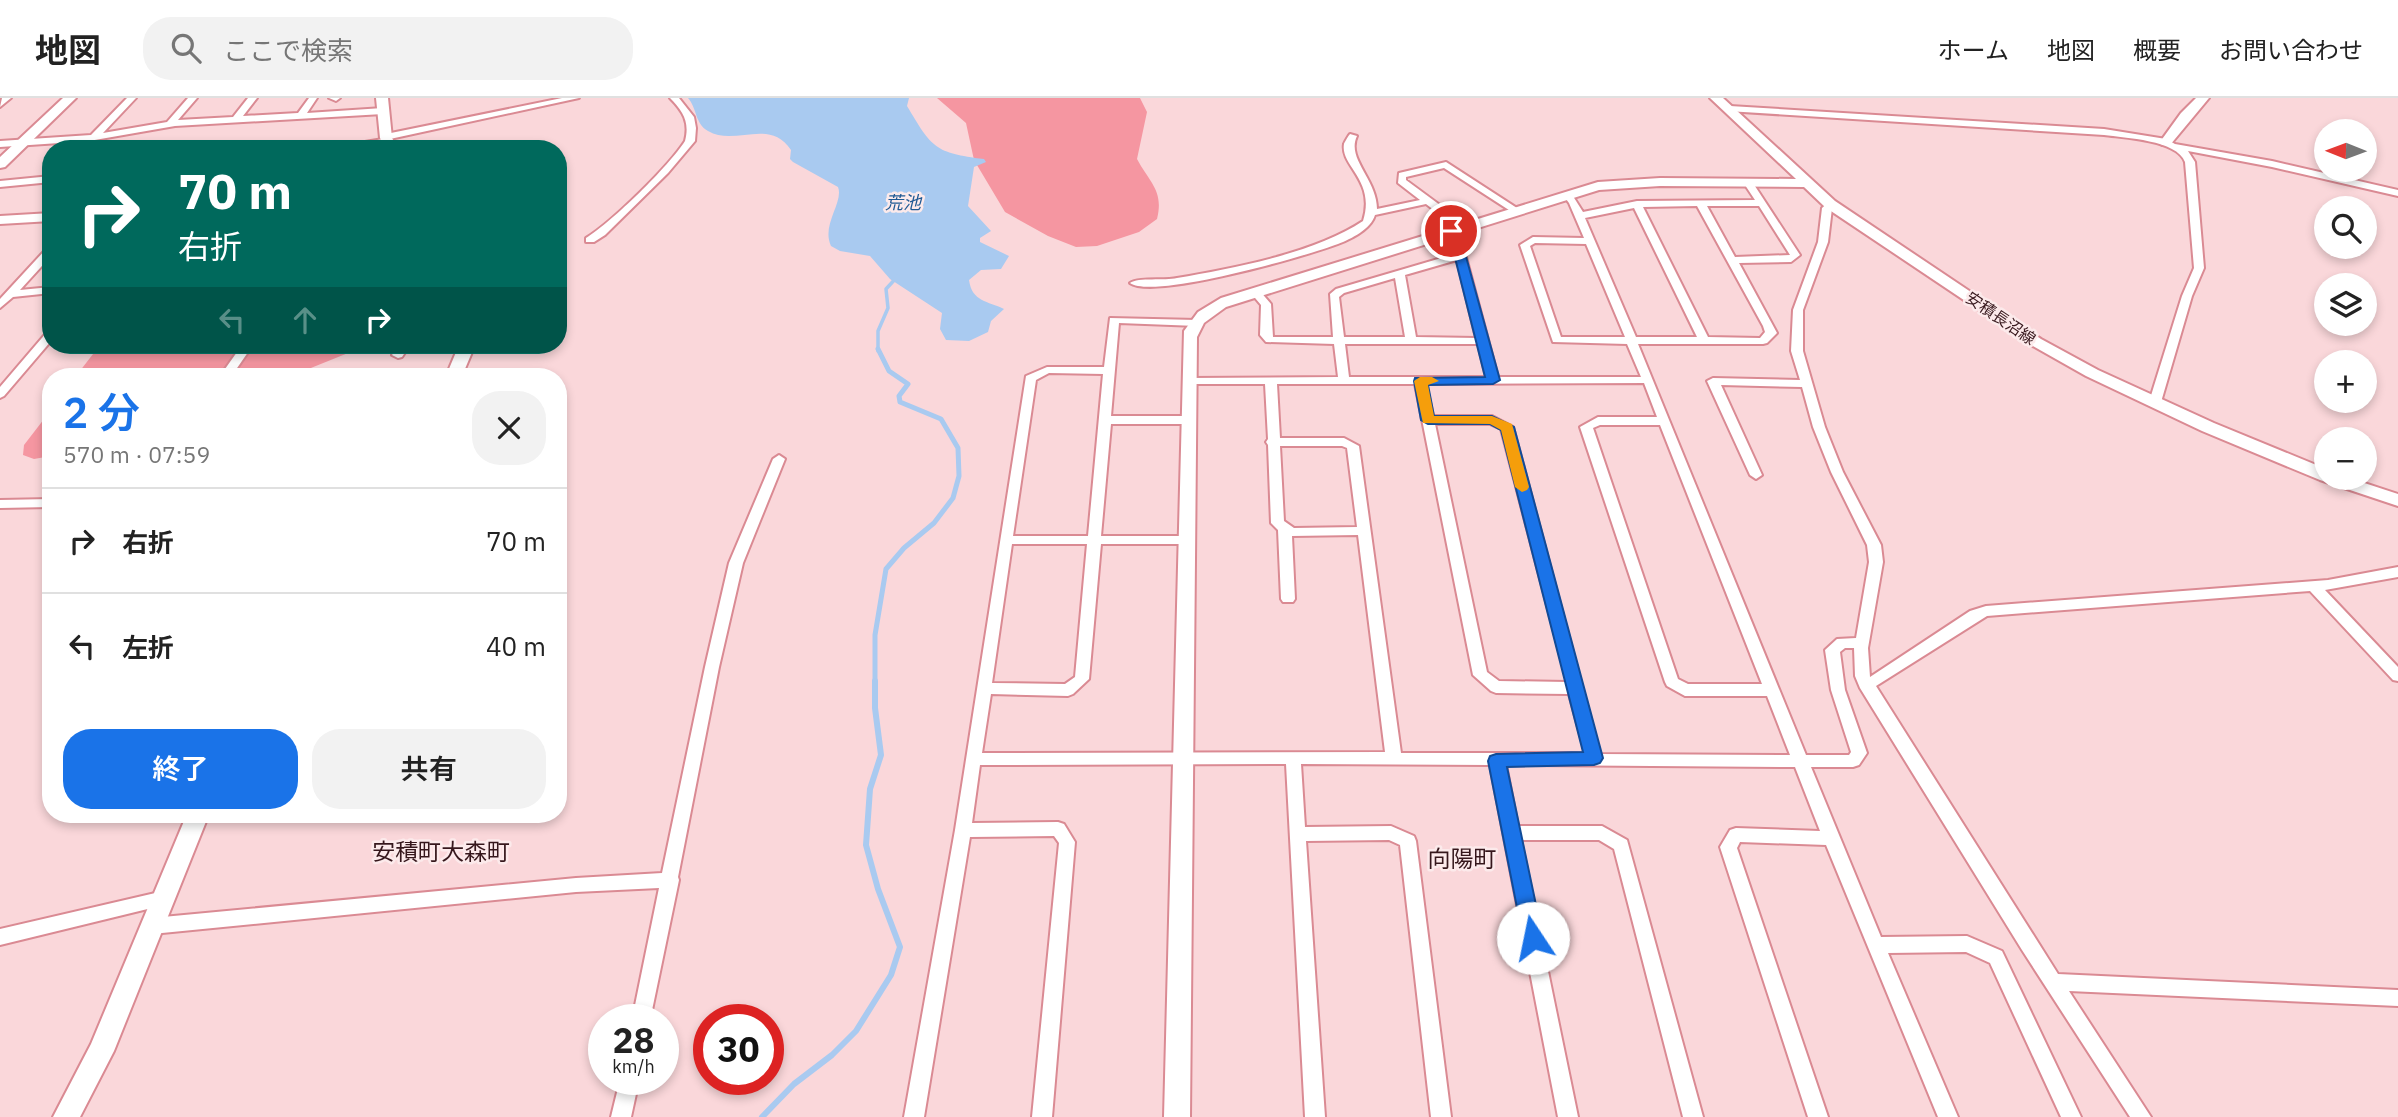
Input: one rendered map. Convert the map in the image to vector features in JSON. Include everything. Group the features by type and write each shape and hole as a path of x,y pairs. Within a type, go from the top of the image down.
{"street":[{"path":"0,104 6,98"},
{"path":"0,164 70,98"},
{"path":"93,138 132,98"},
{"path":"170,124 193,98"},
{"path":"235,120 253,98"},
{"path":"300,116 313,98"},
{"path":"396,140 575,98"},
{"path":"590,240 601,233 688,146 692,122 685,106 674,98"},
{"name":"安積長沼線","path":"1716,98 1830,204 1884,237 2060,357 2155,402 2314,471"},
{"path":"2171,144 2185,116 2203,98"},
{"path":"58,140 93,138 170,124 300,116 383,104 388,140"},
{"path":"1730,109 2093,130 2260,161 2398,193"},
{"path":"1135,284 1163,284 1215,276 1334,242 1362,227 1372,213 1371,189 1348,150 1348,143 1353,136"},
{"path":"0,144 42,141"},
{"path":"2155,402 2184,304 2199,268 2190,162 2187,154 2171,144"},
{"path":"1493,380 1460,256 1457,229 1401,181 1402,175 1446,165 1515,210"},
{"path":"0,184 42,181"},
{"path":"1732,260 1794,257 1794,252 1748,182"},
{"path":"1177,1117 1189,337 1197,323 1216,305 1255,292 1515,210 1614,184 1807,183"},
{"path":"1568,195 1580,216 1665,421 1831,838 1948,1117"},
{"path":"1372,213 1427,201"},
{"path":"1590,240 1533,240 1525,245 1557,340 1763,341 1771,333 1700,203"},
{"path":"1580,216 1637,204 1762,203"},
{"path":"1637,204 1704,341"},
{"path":"1830,204 1827,208 1823,242 1798,310 1798,356 1837,472 1874,544 1876,562 1862,643 1861,667 1865,684 2141,1117"},
{"path":"3,222 42,218"},
{"path":"1344,380 1334,296 1340,291 1460,256"},
{"path":"0,304 42,259"},
{"path":"1399,273 1412,340"},
{"path":"10,293 42,291"},
{"path":"1255,292 1266,304 1266,335 1269,340 1483,341"},
{"path":"985,688 1068,690 1083,679 1114,320 1197,323"},
{"path":"0,394 42,345"},
{"path":"914,1117 963,830 1030,378 1047,370 1108,371"},
{"path":"1189,380 1647,380"},
{"path":"1270,380 1278,523 1291,532 1364,531"},
{"path":"1420,381 1480,675 1496,687 1576,688"},
{"path":"1756,475 1713,382 1806,384"},
{"path":"1106,420 1189,420"},
{"path":"1428,420 1492,420 1507,427 1594,758"},
{"path":"1665,421 1598,421 1586,426 1672,682 1685,690 1771,690"},
{"path":"1272,442 1344,442 1353,446 1394,758"},
{"path":"644,1004 712,667 736,563 779,459"},
{"path":"2368,490 2398,500"},
{"path":"0,504 42,503"},
{"path":"1285,528 1288,599"},
{"path":"1006,540 1185,540"},
{"path":"1865,684 1875,681 1975,615 1986,611 2313,586 2398,572"},
{"path":"2313,586 2398,676"},
{"path":"972,759 1394,758 1496,761 1594,758 1853,761 1859,754 1838,690 1832,654 1835,647 1842,643 1862,643"},
{"path":"1293,758 1300,834 1315,1117"},
{"path":"1496,761 1568,1117"},
{"path":"66,1117 101,1051 194,823"},
{"path":"963,830 1058,829 1067,842 1042,1117"},
{"path":"1300,834 1391,833 1408,842 1441,1117"},
{"path":"1512,833 1602,833 1621,845 1693,1117"},
{"path":"1818,1117 1728,847 1736,835 1831,838"},
{"path":"152,926 576,885 671,880"},
{"path":"0,936 164,898"},
{"path":"1877,945 1967,944 1996,957 2071,1117"},
{"path":"2054,982 2398,998"},
{"path":"621,1117 626,1095"}],"shaded area":[{"path":"937,98 1140,98 1147,112 1137,159 1157,194 1157,219 1139,232 1097,246 1076,247 1048,236 1005,212 974,160 966,123"},
{"path":"93,354 346,354 311,368 82,368"},
{"path":"42,422 42,458 34,459 23,455 24,445"}],"water":[{"name":"荒池","path":"688,98 909,98 907,106 929,140 945,151 984,159 986,162 974,167 968,206 991,231 980,238 980,242 1009,256 1001,269 981,270 969,280 977,297 1004,309 991,321 988,332 969,341 946,340 940,329 942,313 890,279 870,256 840,251 831,246 829,230 838,200 838,187 793,162 790,159 791,150 773,135 729,136 708,131 701,124"}],"waterway":[{"path":"878,349 878,331 888,308 886,289 898,276"},
{"path":"762,1117 794,1084 832,1055 856,1031 891,975 900,947 878,889 866,845 870,789 881,755 875,708 875,635 886,569 904,548 934,523 953,498 959,476 958,448 941,419 900,402 899,396 908,384 889,371 878,349"}],"slow traffic":[{"path":"1432,381 1420,381 1428,420 1492,420 1507,427 1522,487"}],"district":[{"name":"安積町大森町","path":"441,851"},
{"name":"向陽町","path":"1462,858"}],"route":[{"path":"1451,231 1457,242 1493,380 1420,381 1428,420 1492,420 1507,427 1594,758 1496,761 1533,938"}]}
